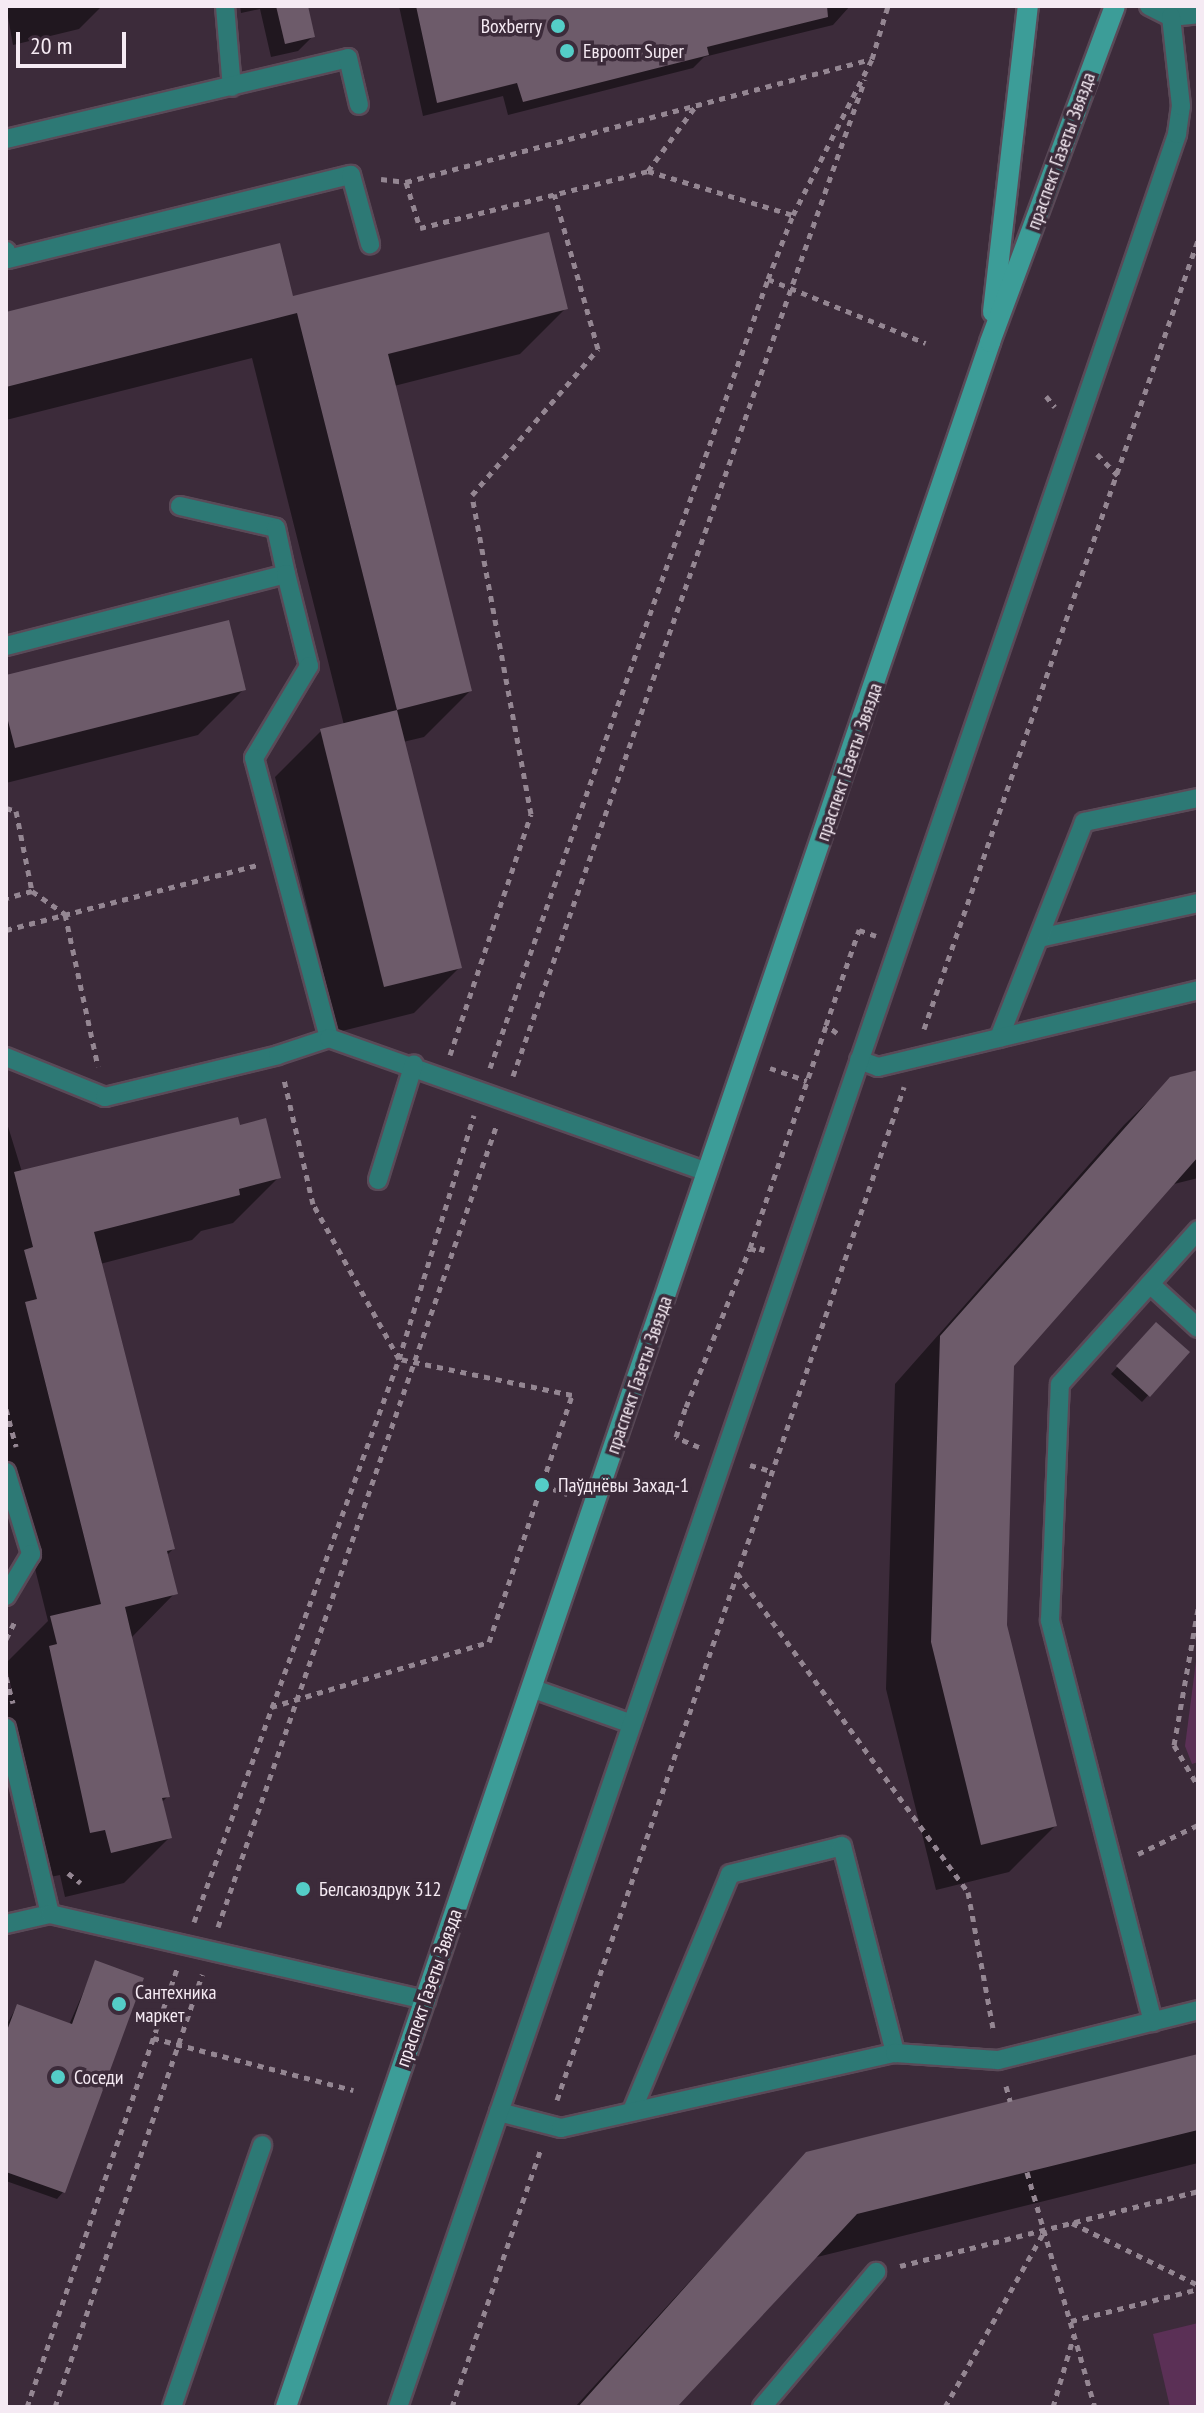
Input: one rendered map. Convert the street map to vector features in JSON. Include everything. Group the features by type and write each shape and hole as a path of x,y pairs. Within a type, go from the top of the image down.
{"main road":[{"name":"праспект Газеты Звязда","path":"990,342 1028,6"},
{"name":"праспект Газеты Звязда","path":"286,2407 990,342 1115,6"}],"lane":[{"path":"225,6 232,87"},
{"path":"1149,6 1171,17 1198,14"},
{"path":"398,2407 1177,134 1181,106 1171,17"},
{"path":"6,139 348,58 359,105"},
{"path":"7,256 351,175 370,244"},
{"path":"180,506 276,528 309,666 254,758 329,1038"},
{"path":"6,646 286,574"},
{"path":"999,1038 1084,822 1198,798"},
{"path":"1039,938 1198,903"},
{"path":"859,1060 878,1067 1198,990"},
{"path":"6,1057 105,1097 278,1055 329,1038 483,1088 708,1172"},
{"path":"378,1180 414,1064"},
{"path":"1153,2022 1050,1620 1060,1384 1198,1230"},
{"path":"1150,1284 1198,1328"},
{"path":"6,1472 31,1554 6,1596"},
{"path":"531,1688 632,1724"},
{"path":"6,1728 50,1914"},
{"path":"632,2111 730,1874 842,1846 895,2053"},
{"path":"6,1924 50,1914 426,2000"},
{"path":"499,2112 547,2129 895,2053 998,2060 1198,2010"},
{"path":"172,2407 262,2145"},
{"path":"762,2407 876,2272"}],"path":[{"path":"55,2407 505,1097 794,290 888,6"},
{"path":"793,215 648,171 420,228 406,182 872,59"},
{"path":"27,2407 270,1707 399,1359 483,1088 768,279 793,215 872,59"},
{"path":"648,171 697,106"},
{"path":"443,1075 531,814 472,495 598,349 554,194"},
{"path":"452,2407 736,1572 1198,240"},
{"path":"768,279 926,343"},
{"path":"6,808 16,811 32,891 65,914 105,1097"},
{"path":"6,930 283,858"},
{"path":"6,898 32,891"},
{"path":"676,1437 750,1248 859,930 899,944"},
{"path":"826,1025 838,1030 833,1045"},
{"path":"270,1707 489,1642 572,1395 399,1359 313,1204 278,1055"},
{"path":"747,1060 807,1081"},
{"path":"750,1248 761,1252 766,1237"},
{"path":"736,1572 968,1892 998,2060 1010,2101"},
{"path":"1198,1608 1174,1745 1198,1786"},
{"path":"1113,1866 1198,1825"},
{"path":"153,2038 353,2090"},
{"path":"1027,2172 1095,2407"},
{"path":"876,2272 1198,2191"},
{"path":"1071,2223 1198,2287"},
{"path":"945,2407 1045,2229"},
{"path":"1071,2321 1198,2287"},
{"path":"1053,2407 1074,2334"}],"shaded area":[{"path":"1198,1646 1198,1762 1192,1764 1185,1746"},
{"path":"1198,2323 1198,2407 1170,2407 1153,2334"}],"building":[{"path":"276,6 308,6 315,37 285,44"},
{"name":"Евроопт Super","path":"416,6 827,6 828,17 707,47 709,55 523,102 517,83 437,103"},
{"path":"549,232 568,309 388,354 472,691 397,710 297,313 6,387 6,312 280,243 293,296"},
{"path":"229,620 246,690 15,748 6,713 6,675"},
{"path":"397,710 462,968 384,987 320,729"},
{"path":"1198,1070 1198,1157 1014,1366 1007,1625 1057,1826 981,1845 931,1642 940,1336 1170,1077"},
{"path":"238,1117 240,1125 266,1118 281,1178 239,1189 240,1195 94,1232 175,1549 167,1551 178,1594 125,1607 170,1797 162,1798 172,1838 111,1853 105,1830 90,1833 49,1646 57,1644 50,1616 101,1604 25,1302 37,1299 24,1250 33,1247 14,1172"},
{"path":"1156,1322 1190,1352 1150,1397 1116,1366"},
{"name":"Соседи","path":"95,1960 144,1978 65,2193 6,2172 6,2033 17,2004 72,2024"},
{"path":"1198,2054 1198,2130 857,2214 677,2407 578,2407 806,2152"}],"place":[{"name":"Boxberry","path":"558,26"},
{"name":"Евроопт Super","path":"567,51"},
{"name":"Паўднёвы Захад-1","path":"542,1485"},
{"name":"Белсаюздрук 312","path":"303,1889"},
{"name":"Сантехника маркет","path":"119,2004"},
{"name":"Соседи","path":"58,2077"}]}
